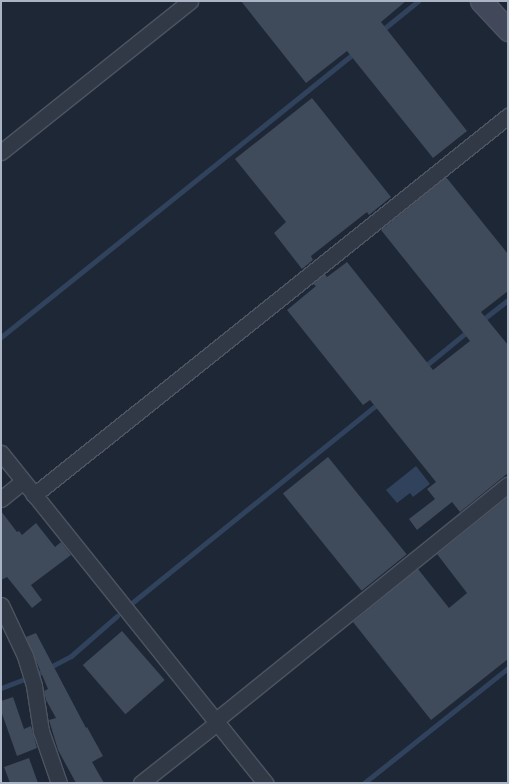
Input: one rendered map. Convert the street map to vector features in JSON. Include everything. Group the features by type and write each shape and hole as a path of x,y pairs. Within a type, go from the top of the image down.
{"street":[{"path":"1,152 190,1"},
{"path":"481,1 508,30"},
{"path":"34,495 508,116"},
{"path":"1,453 265,783"},
{"path":"1,499 23,480"},
{"path":"142,783 508,485"},
{"path":"1,606 25,656 34,686 41,731 59,783"}],"water":[{"path":"416,466 430,484 413,497 410,493 397,503 386,490"}],"building":[{"path":"241,1 406,1 381,22 467,131 433,158 347,51 306,83"},
{"path":"312,98 391,197 369,215 367,212 311,256 313,260 302,269 274,233 286,222 235,159"},
{"path":"446,177 508,254 508,291 481,312 508,345 508,473 460,512 452,502 417,530 409,519 435,499 427,489 436,482 370,400 363,405 287,310 316,286 313,284 325,274 327,277 347,262 433,370 470,341 381,230"},
{"path":"328,457 407,554 362,591 283,494"},
{"path":"508,497 508,659 431,720 353,622 418,569 449,608 467,593 437,554"},
{"path":"1,511 17,532 19,531 22,535 36,523 55,547 61,542 71,555 31,585 42,600 32,608 7,577 1,580"},
{"path":"122,631 165,680 125,714 83,665"},
{"path":"36,633 86,728 103,756 92,762 104,783 76,783 58,750 49,720 56,718 46,700 44,691 48,689 26,637"},
{"path":"13,697 24,729 31,726 37,748 17,756 1,711 1,701"},
{"path":"29,758 38,783 10,783 4,767"}],"waterway":[{"path":"381,31 418,1"},
{"path":"1,337 355,52"},
{"path":"481,321 508,300"},
{"path":"424,367 468,331"},
{"path":"133,602 379,403"},
{"path":"35,675 71,656 117,616"},
{"path":"364,783 508,668"},
{"path":"1,688 27,678"}]}
